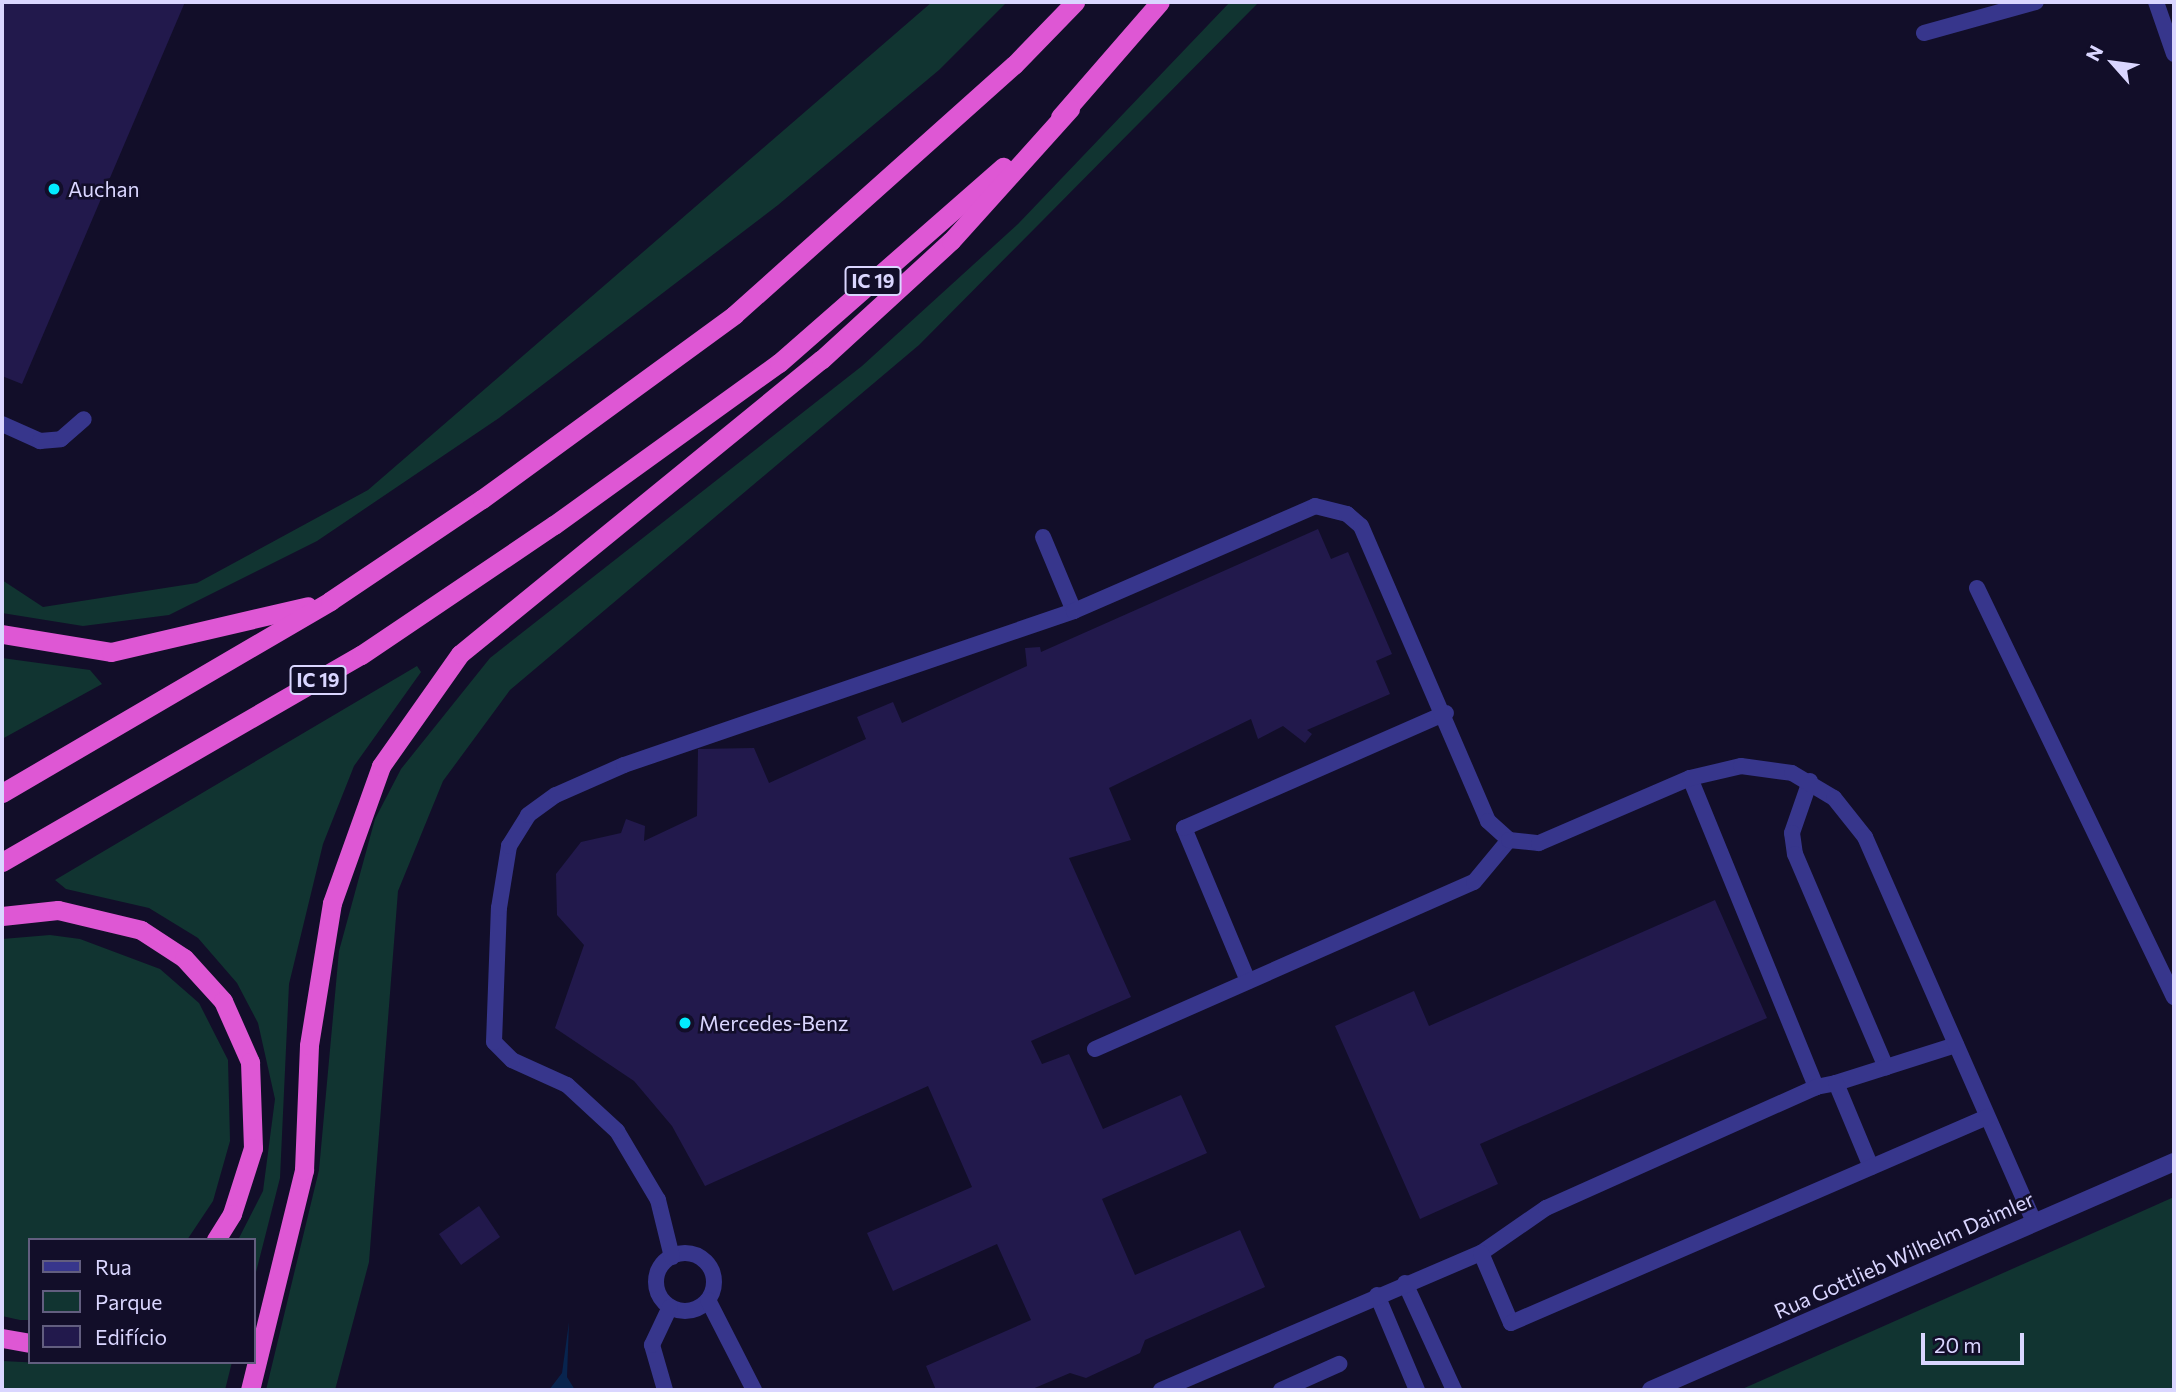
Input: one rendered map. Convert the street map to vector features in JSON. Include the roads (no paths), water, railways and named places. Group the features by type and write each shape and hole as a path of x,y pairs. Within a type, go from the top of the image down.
{"highway":[{"path":"2,793 330,601 482,499 734,315 1014,65 1075,2"},
{"name":"IC 19","path":"2,862 361,654 554,525 779,363 1070,109 1160,2"},
{"path":"250,1390 303,1170 311,1032 331,903 381,766 460,654 821,360 951,241 1070,109"},
{"path":"2,634 111,652 330,601"},
{"path":"2,916 58,910 142,929 184,958 223,1001 250,1062 253,1148 232,1214 217,1238"},
{"path":"2,1338 28,1343"}],"street":[{"name":"Rua Gottlieb Wilhelm Daimler","path":"1651,1390 2174,1162"}],"lane":[{"path":"1924,33 2036,2"},
{"path":"2157,2 2174,54"},
{"path":"2,424 40,441 61,439 84,419"},
{"path":"672,1257 657,1200 617,1131 567,1085 512,1060 494,1042 499,908 509,846 528,815 556,794 635,760 864,688 1074,611 1297,512 1331,508 1361,526 1446,713 1488,821 1509,840 1539,843 1690,778 1741,766 1810,781 1834,798 1865,837 2034,1222"},
{"path":"1043,537 1074,611"},
{"path":"1977,588 2174,997"},
{"path":"1248,981 1184,828 1446,713"},
{"path":"1690,778 1816,1087"},
{"path":"1810,781 1792,833 1795,854 1886,1067"},
{"path":"1095,1049 1474,882 1509,840"},
{"path":"1161,1390 1405,1283 1481,1253 1546,1208 1816,1087 1956,1045"},
{"path":"1836,1083 1871,1167"},
{"path":"1481,1253 1511,1323 1987,1117"},
{"path":"691,1254 707,1264 714,1282 708,1300 694,1310 670,1307 658,1294 656,1277 672,1257 691,1254"},
{"path":"1405,1283 1454,1390"},
{"path":"1377,1295 1417,1390"},
{"path":"708,1300 754,1390"},
{"path":"665,1390 652,1345 670,1307"},
{"path":"1281,1390 1339,1364"}],"water":[{"path":"569,1322 567,1377 575,1390 549,1390 562,1373"}],"place":[{"name":"Auchan","path":"54,189"},
{"name":"Mercedes-Benz","path":"685,1023"}]}
